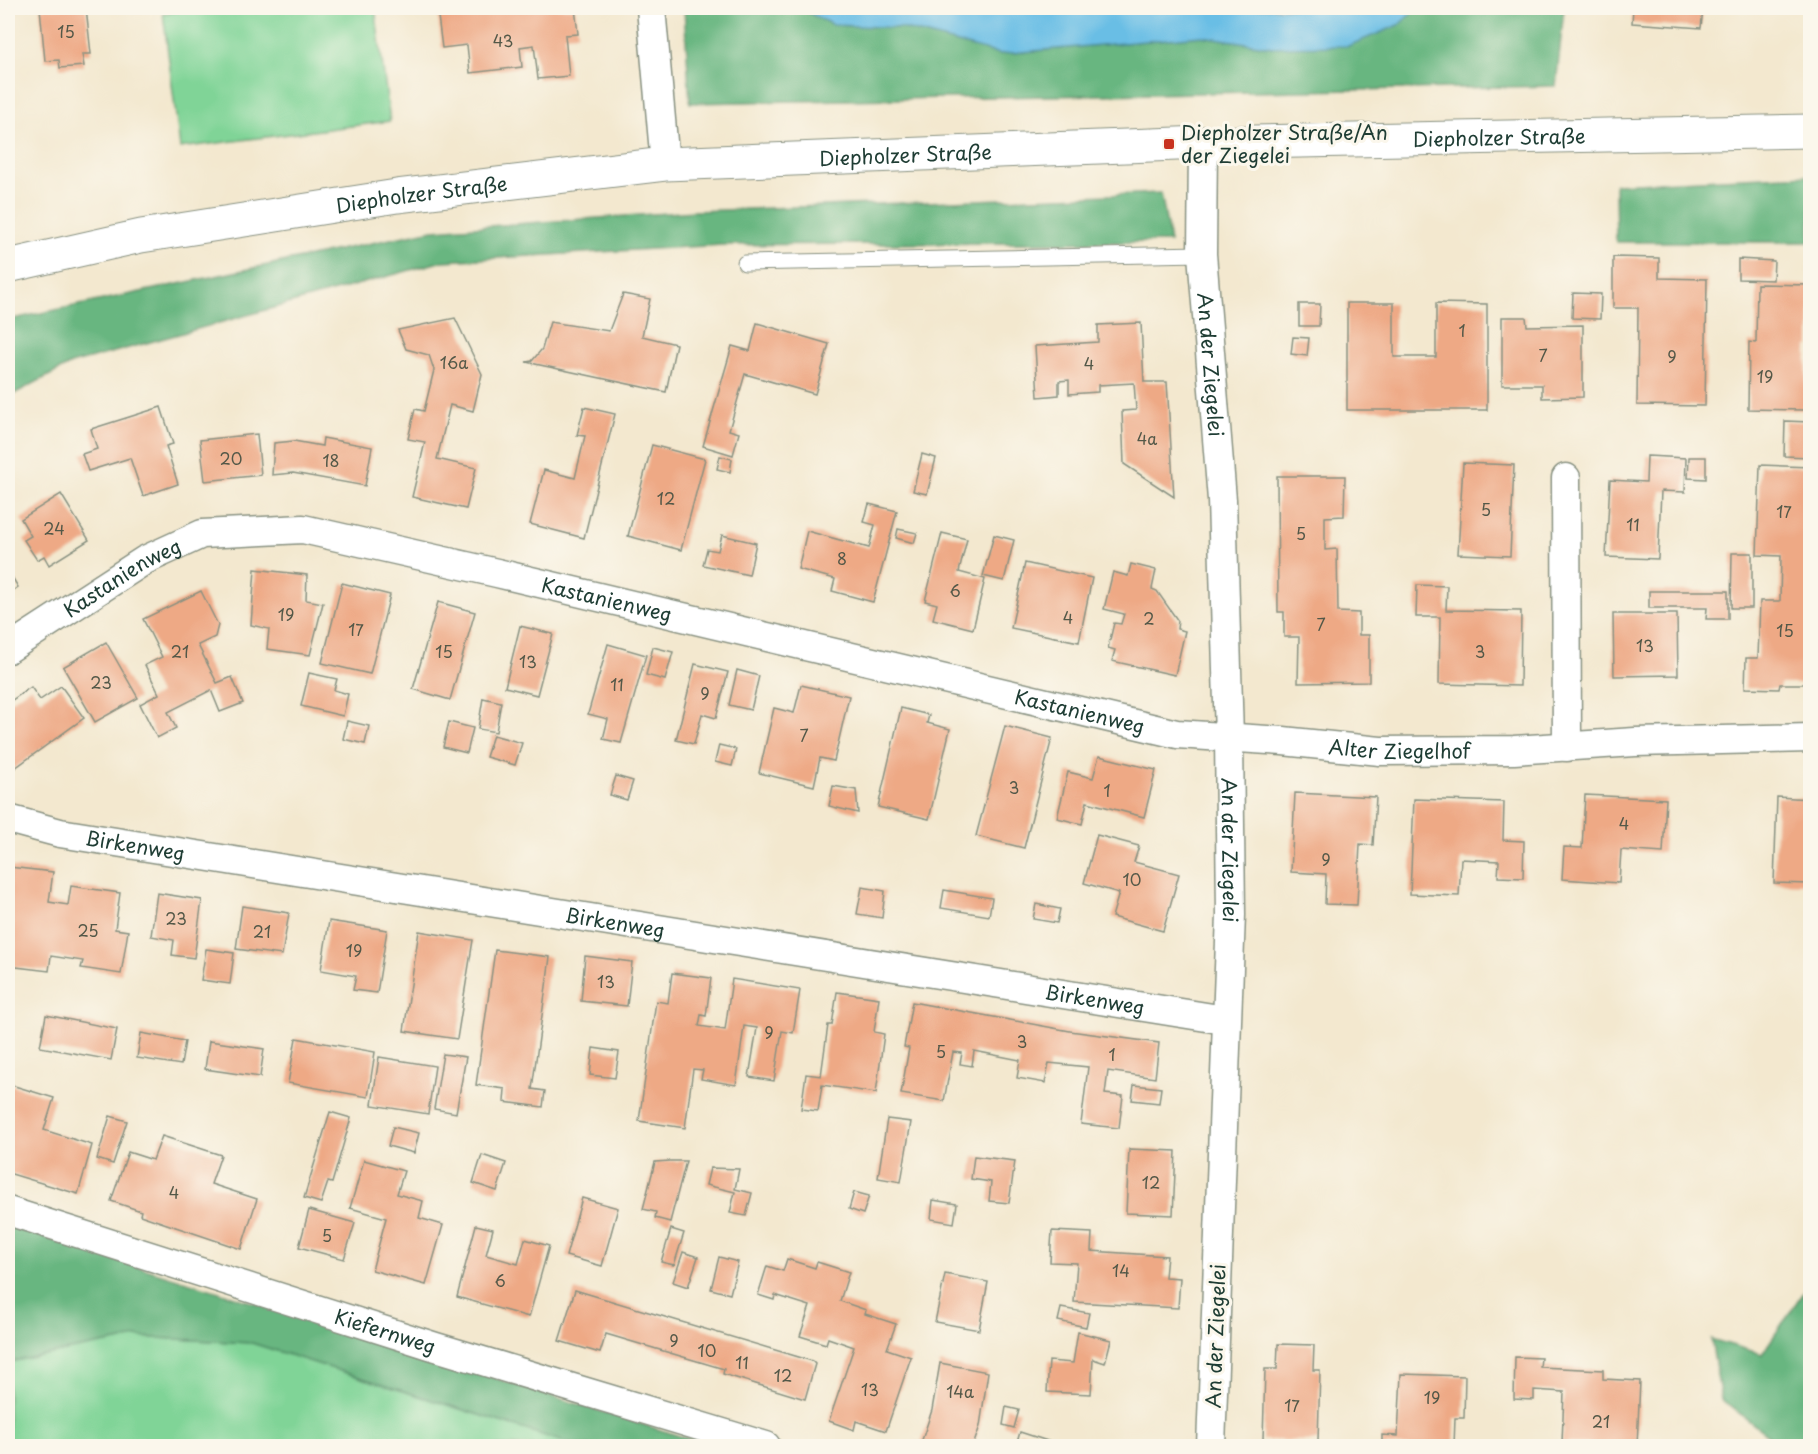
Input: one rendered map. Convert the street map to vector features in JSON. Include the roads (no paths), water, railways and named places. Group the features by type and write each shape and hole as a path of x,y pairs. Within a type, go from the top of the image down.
{"main road":[{"name":"Diepholzer Straße","path":"8,266 141,236 397,196 665,164 1203,142 1810,131"}],"street":[{"path":"651,8 665,164"},
{"name":"An der Ziegelei","path":"1203,142 1202,254 1221,500 1229,737 1231,915 1225,1020 1211,1446"},
{"path":"1566,478 1568,747"},
{"name":"Kastanienweg","path":"8,649 145,560 202,534 303,529 520,578 1177,734 1229,737"},
{"name":"Alter Ziegelhof","path":"1229,737 1380,751 1514,750 1635,742 1810,738"},
{"name":"Birkenweg","path":"8,819 83,837 1225,1020"},
{"name":"Kiefernweg","path":"8,1211 436,1347 766,1446"}],"lane":[{"path":"745,263 1202,254"}],"water":[{"path":"799,8 1417,8 1399,25 1348,46 1272,47 1202,36 1000,54 901,28 833,25"}],"place":[{"name":"Diepholzer Straße/An der Ziegelei","path":"1169,144"}]}
